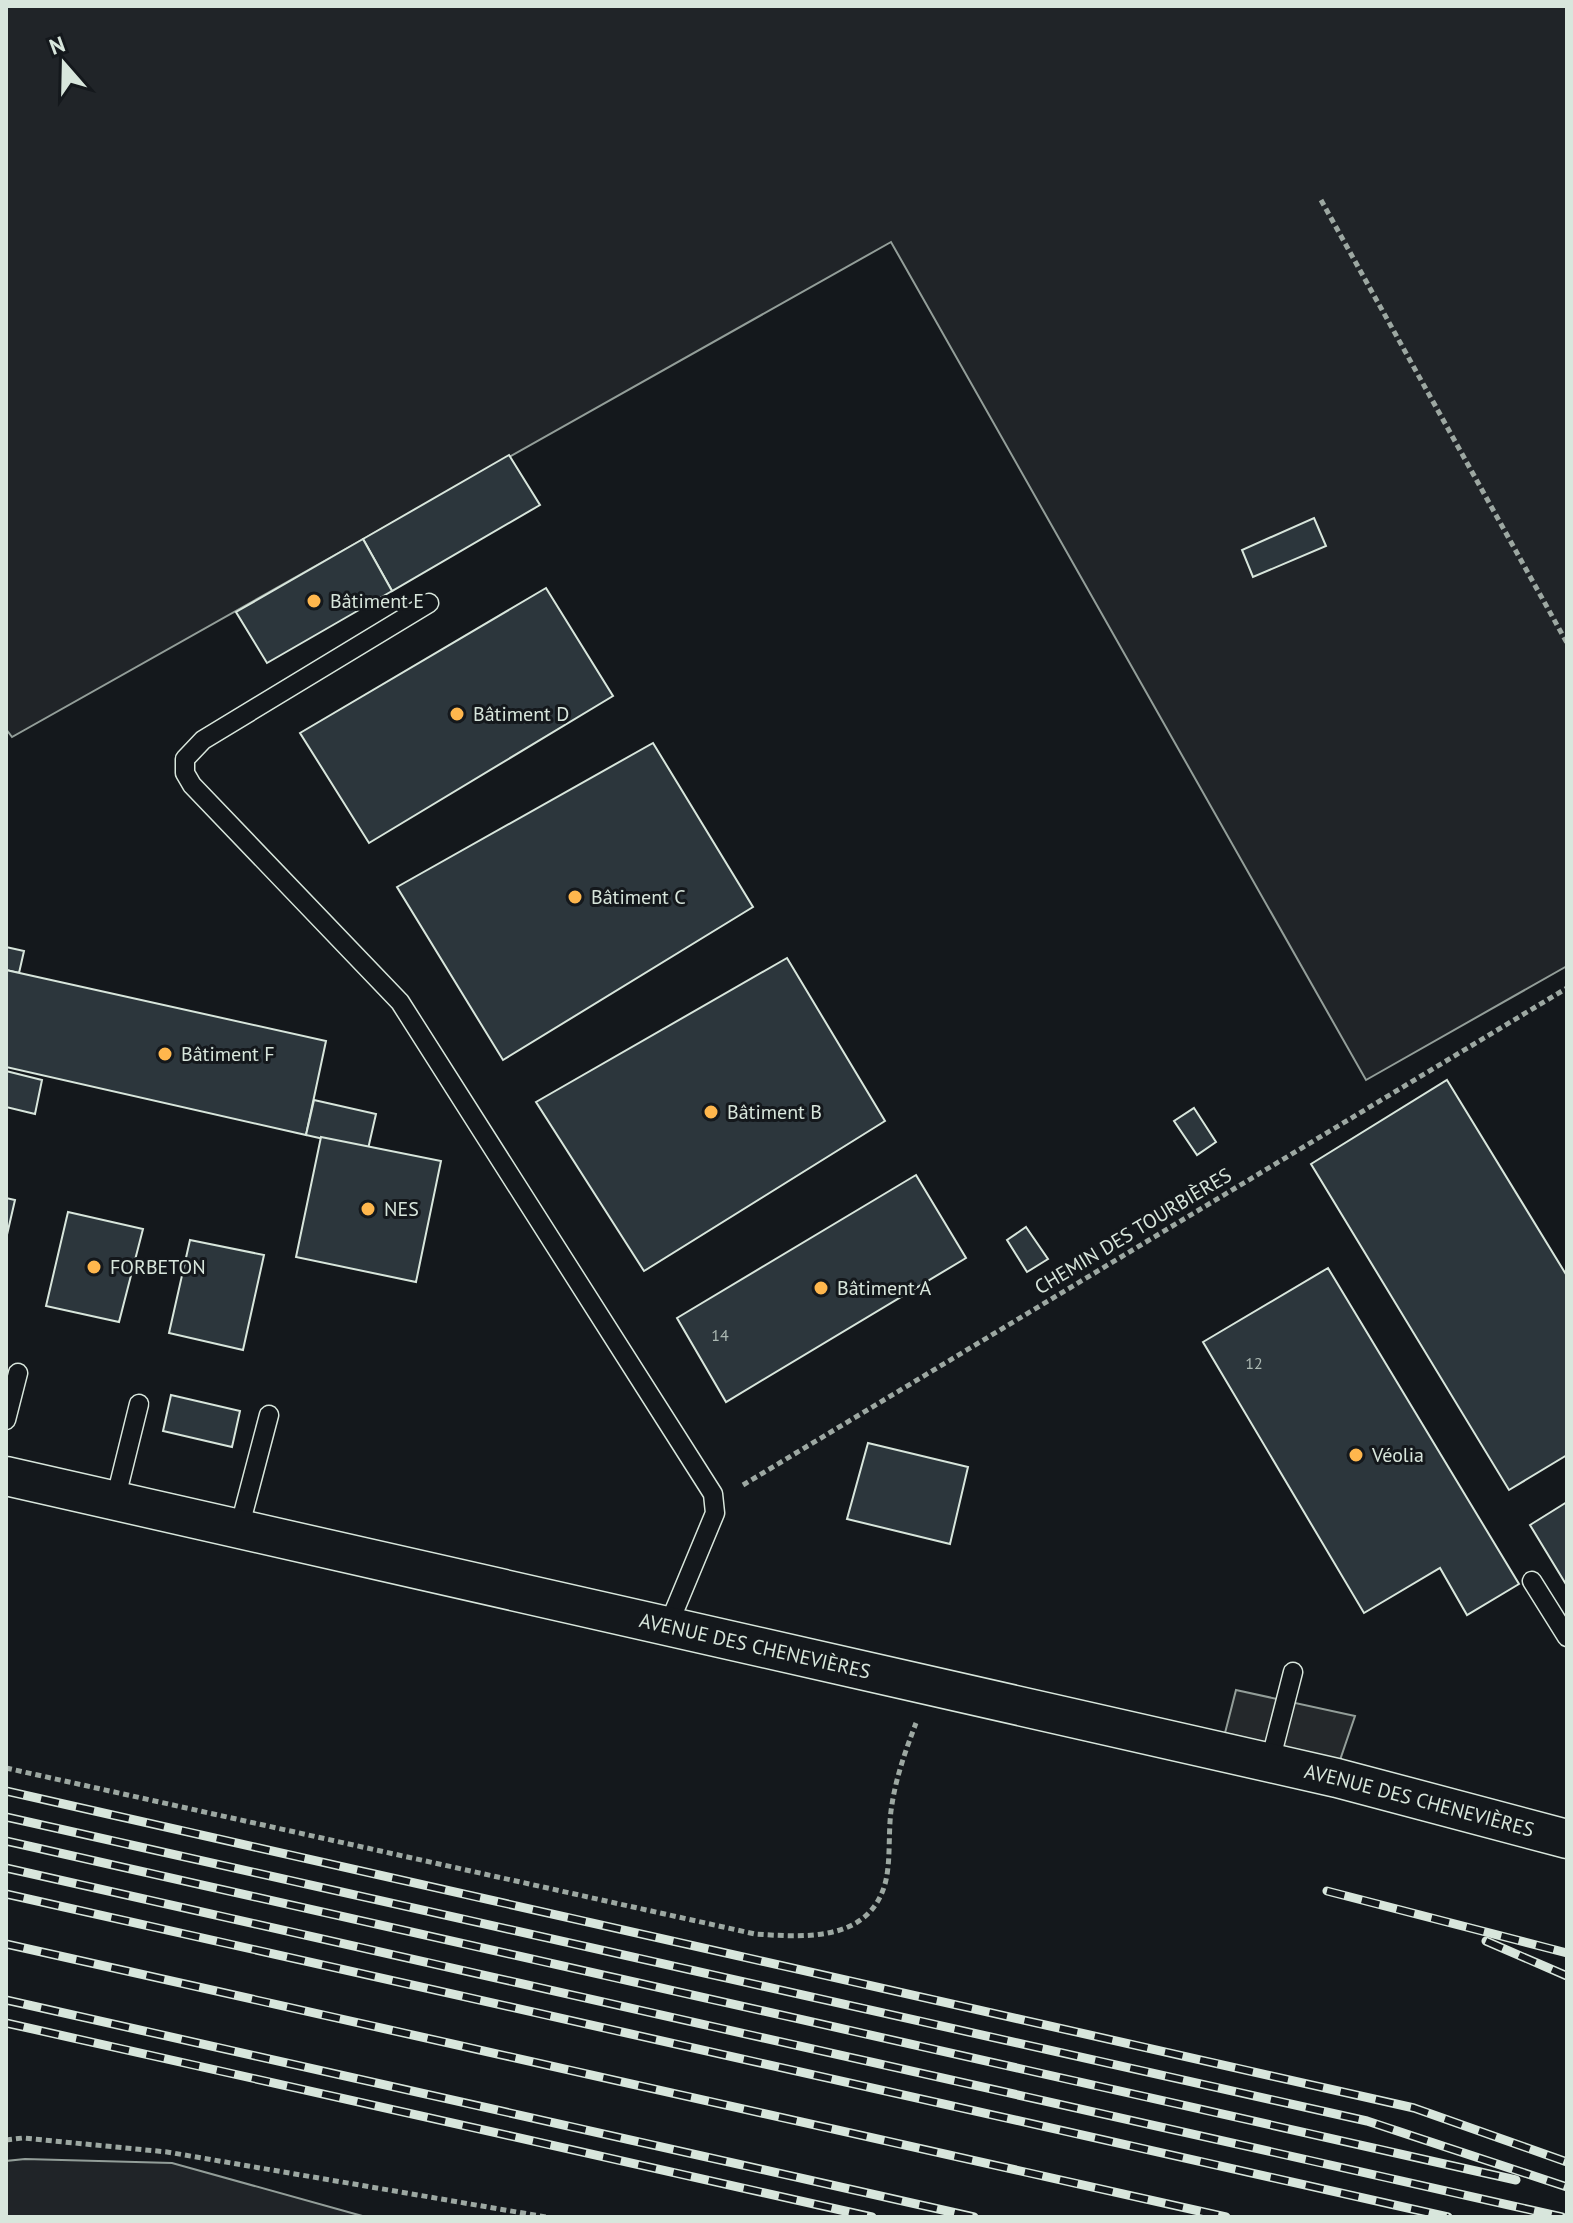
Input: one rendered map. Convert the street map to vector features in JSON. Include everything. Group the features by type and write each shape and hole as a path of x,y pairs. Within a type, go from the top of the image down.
{"street":[{"name":"AVENUE DES CHENEVIÈRES","path":"6,1476 1270,1762 1567,1839"}],"lane":[{"path":"429,603 203,740 185,759 185,773 192,785 400,1002 713,1494 715,1513 668,1626"},
{"path":"6,1420 18,1373"},
{"path":"115,1501 139,1404"},
{"path":"239,1529 269,1415"},
{"path":"1532,1581 1567,1637"},
{"path":"1270,1762 1293,1672"}],"path":[{"path":"1321,200 1567,643"},
{"name":"CHEMIN DES TOURBIÈRES","path":"715,1502 1567,988"},
{"path":"6,1768 755,1934 824,1936 855,1924 876,1906 885,1883 891,1809 901,1763 933,1686"},
{"path":"6,2140 23,2138 167,2152 546,2217"}],"shaded area":[{"path":"6,6 1567,6 1567,966 1366,1080 891,242 12,737 6,729"},
{"path":"1236,1690 1355,1716 1340,1760 1225,1733"},
{"path":"6,2161 172,2163 366,2217 6,2217"}],"building":[{"path":"509,455 540,505 392,591 363,539"},
{"path":"1314,518 1326,546 1253,577 1242,550"},
{"name":"Bâtiment E","path":"363,539 392,591 267,663 236,612"},
{"name":"Bâtiment D","path":"546,588 613,696 369,843 300,733"},
{"name":"Bâtiment C","path":"653,743 753,907 503,1060 397,887"},
{"path":"6,947 24,951 19,973 6,970"},
{"name":"Bâtiment B","path":"787,958 885,1121 644,1271 536,1102"},
{"name":"Bâtiment F","path":"6,970 326,1041 306,1135 6,1067"},
{"path":"6,1071 42,1080 35,1114 6,1107"},
{"path":"1447,1080 1567,1276 1567,1455 1509,1490 1311,1164"},
{"path":"314,1100 376,1114 368,1149 306,1135"},
{"path":"1194,1108 1216,1142 1197,1155 1174,1121"},
{"name":"NES","path":"321,1137 441,1161 416,1282 296,1257"},
{"name":"Bâtiment A","path":"916,1175 966,1258 726,1402 677,1318"},
{"path":"6,1198 15,1200 6,1239"},
{"name":"FORBETON","path":"68,1212 143,1229 119,1322 46,1306"},
{"path":"1026,1227 1048,1259 1027,1272 1007,1240"},
{"path":"190,1240 264,1255 243,1350 169,1333"},
{"name":"Véolia","path":"1328,1268 1519,1584 1467,1615 1440,1568 1364,1613 1203,1342"},
{"path":"171,1395 240,1411 232,1447 163,1431"},
{"path":"868,1443 968,1467 950,1544 847,1519"},
{"path":"1567,1502 1567,1586 1530,1525"}],"railway":[{"path":"6,1791 1414,2108 1567,2162"},
{"path":"6,1817 1367,2121 1567,2187"},
{"path":"6,1841 1516,2180"},
{"path":"6,1868 1562,2217"},
{"path":"1327,1891 1567,1953"},
{"path":"6,1894 1448,2217"},
{"path":"1486,1941 1567,1976"},
{"path":"6,1944 1226,2217"},
{"path":"6,2000 974,2217"},
{"path":"6,2023 872,2217"}],"place":[{"name":"Bâtiment E","path":"314,601"},
{"name":"Bâtiment D","path":"457,714"},
{"name":"Bâtiment C","path":"575,897"},
{"name":"Bâtiment F","path":"165,1054"},
{"name":"Bâtiment B","path":"711,1112"},
{"name":"NES","path":"368,1209"},
{"name":"FORBETON","path":"94,1267"},
{"name":"Bâtiment A","path":"821,1288"},
{"name":"Véolia","path":"1356,1455"}]}
